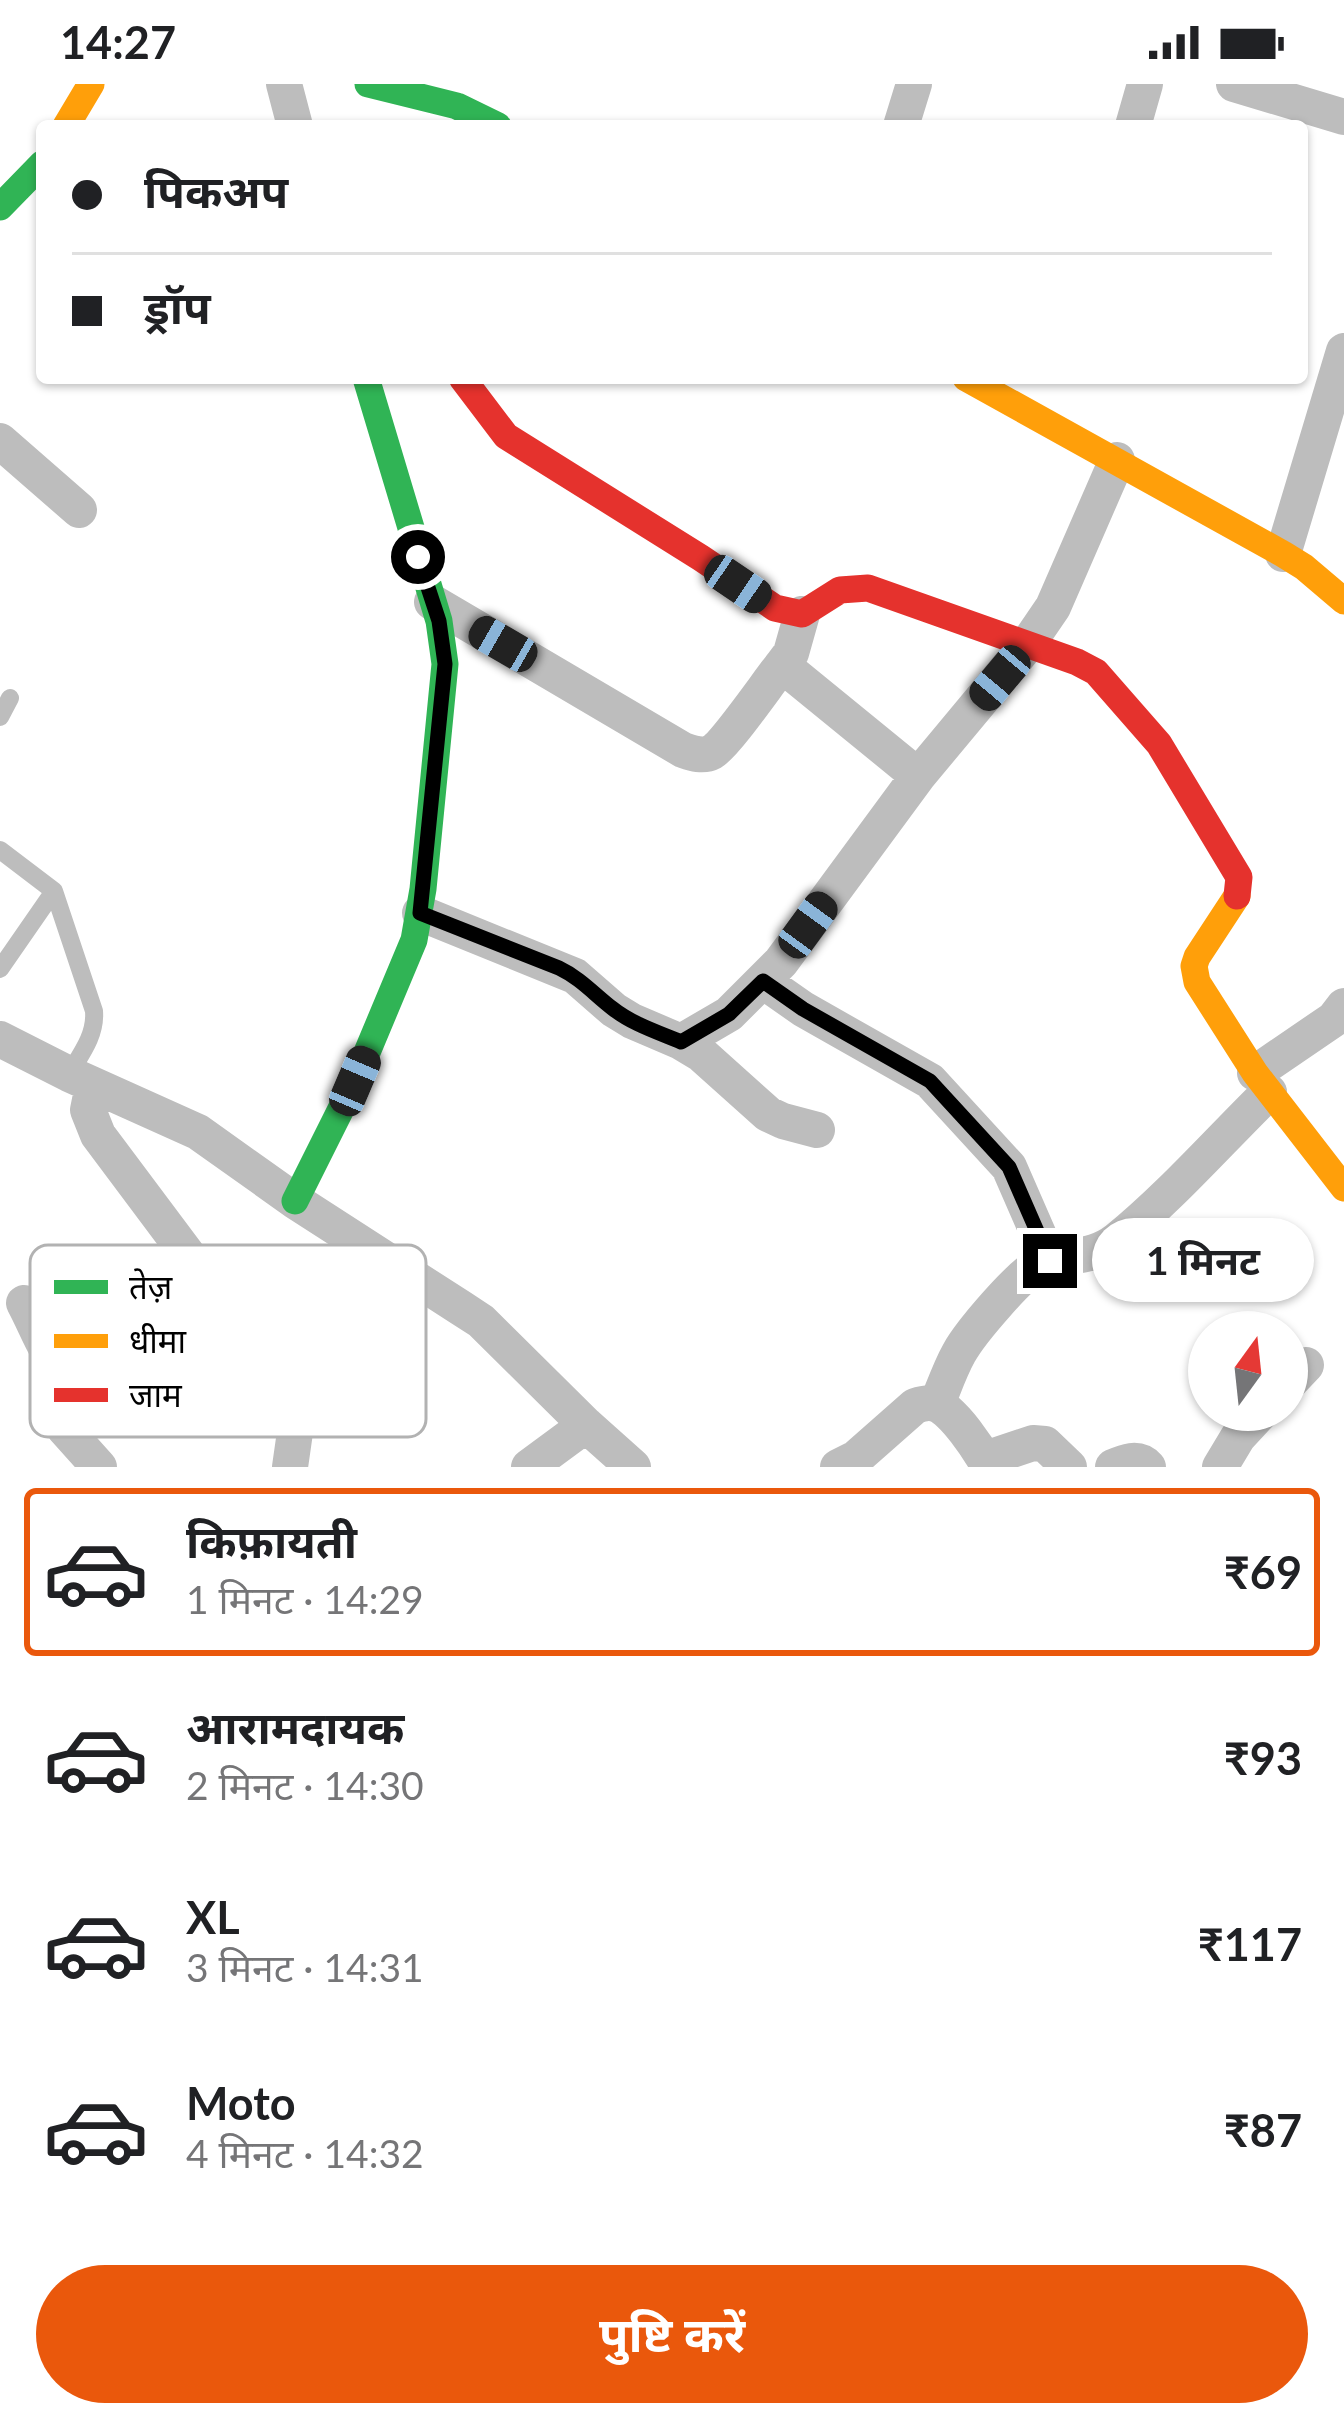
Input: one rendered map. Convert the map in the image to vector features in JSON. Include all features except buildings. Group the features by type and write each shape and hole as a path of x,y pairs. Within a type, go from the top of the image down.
{"street":[{"path":"69,120 91,84"},
{"path":"284,84 293,120"},
{"path":"368,84 457,106 486,120"},
{"path":"904,120 914,84"},
{"path":"1135,120 1145,84"},
{"path":"1234,84 1344,117"},
{"path":"0,207 36,170"},
{"path":"1282,554 1342,362"},
{"path":"295,1201 355,1081 414,940 445,664 439,621 367,384"},
{"path":"467,384 506,436 776,608 802,614"},
{"path":"989,384 1019,392 1117,460 1304,567 1344,601"},
{"path":"0,441 79,511"},
{"path":"681,1042 729,1014 781,962 918,776 1027,645 1053,607 1117,460"},
{"path":"432,602 682,750 698,754 713,752 782,665 802,614 840,590 868,588 1096,672 1160,744 1239,877 1239,893 1197,957 1194,974 1262,1083 1344,1188"},
{"path":"782,665 918,776"},
{"path":"420,913 575,976 614,1010 701,1054 768,1114 817,1130"},
{"path":"763,981 930,1081 1009,1167 1050,1261"},
{"path":"937,1404 962,1347 1023,1276 1036,1266 1112,1244 1140,1220 1262,1083 1344,1006"},
{"path":"0,1039 198,1132 363,1245"},
{"path":"81,1080 98,1135 182,1245"},
{"path":"426,1286 481,1322 633,1467"},
{"path":"24,1303 30,1314"},
{"path":"838,1467 856,1458 915,1406 937,1404 952,1416 987,1463 1033,1443 1045,1444 1069,1467"},
{"path":"529,1467 586,1425"},
{"path":"1220,1467 1244,1431"},
{"path":"72,1437 99,1467"},
{"path":"290,1467 294,1437"},
{"path":"1113,1467 1131,1460 1148,1467"}],"lane":[{"path":"0,717 10,698"},
{"path":"0,850 54,891 95,1024 81,1080"},
{"path":"0,969 54,891"}],"traffic: fast":[{"path":"368,84 457,106 486,120"},
{"path":"0,207 36,170"},
{"path":"295,1201 355,1081 414,940 445,664 439,621 368,384"}],"traffic: slow":[{"path":"70,120 91,84"},
{"path":"977,384 1283,554 1344,601"},
{"path":"1237,896 1197,957 1197,982 1255,1073 1344,1188"}],"traffic: jam":[{"path":"467,384 506,436 775,608 802,614 840,590 868,588 1096,672 1159,744 1239,877 1237,896"}],"route":[{"path":"418,557 439,621 445,664 420,913 559,968 632,1021 681,1042 729,1014 763,981 930,1081 948,1098 1009,1167 1050,1261"}]}
